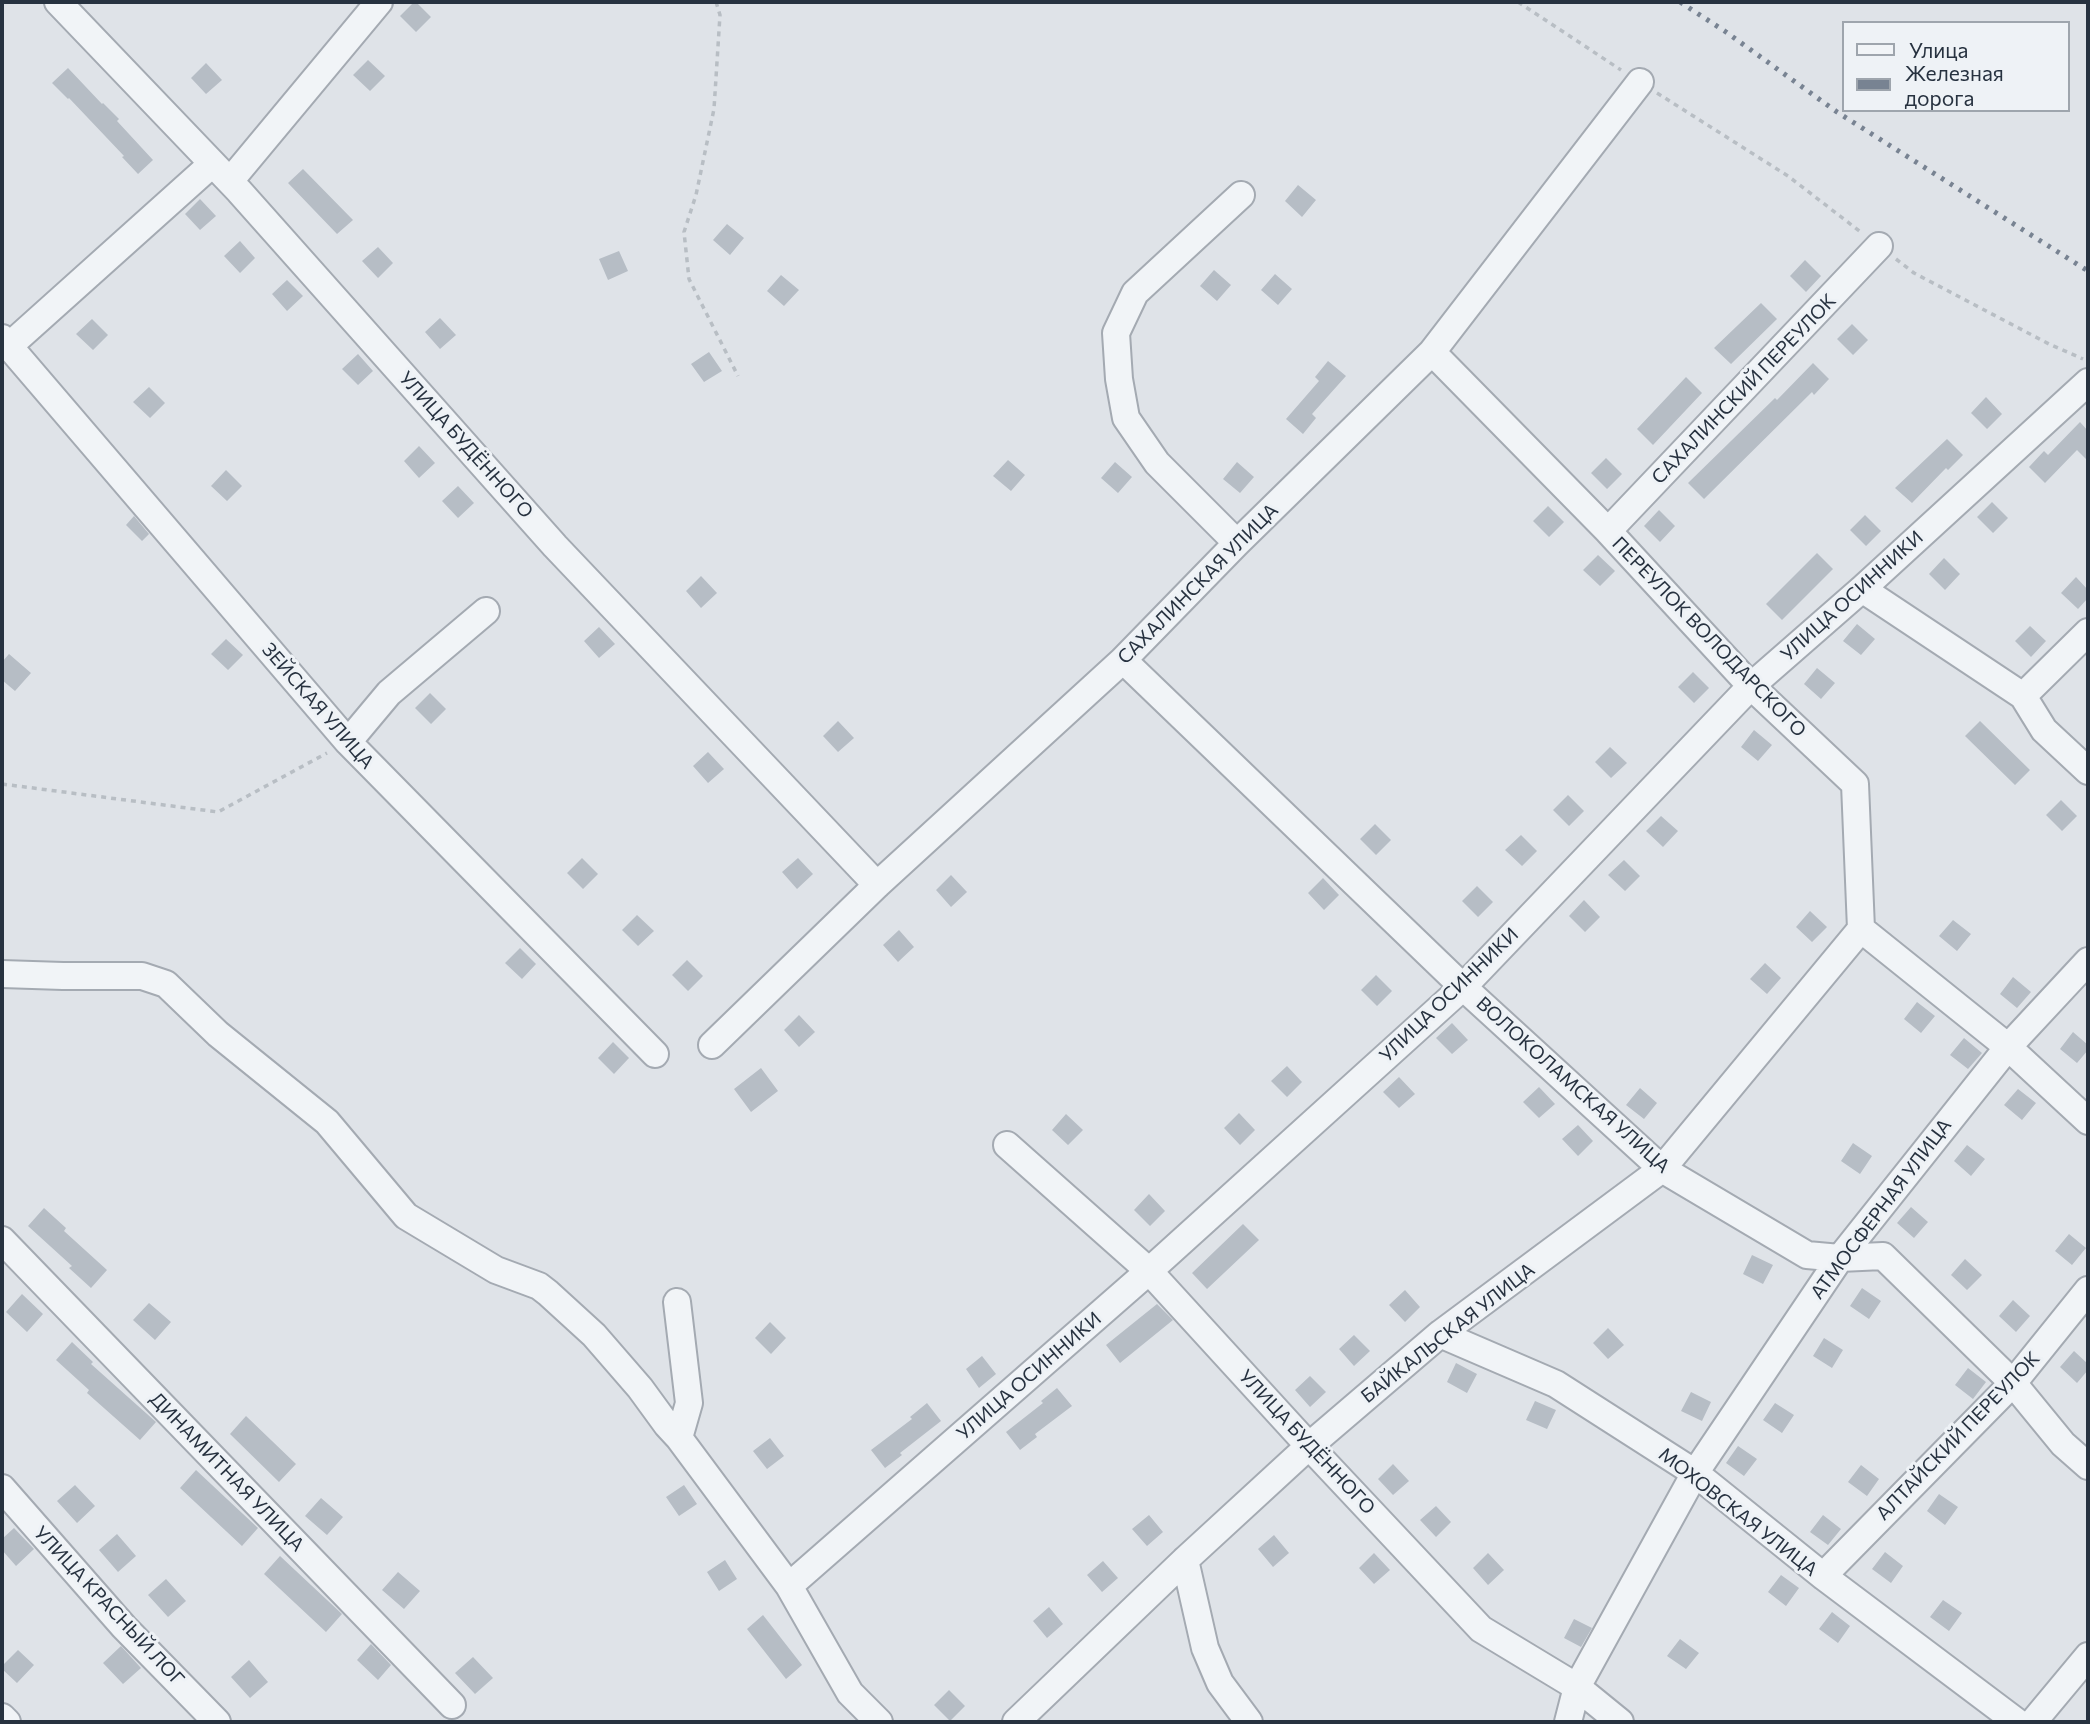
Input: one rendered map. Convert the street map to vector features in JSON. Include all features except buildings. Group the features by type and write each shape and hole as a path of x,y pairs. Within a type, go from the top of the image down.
{"street":[{"name":"УЛИЦА БУДЁННОГО","path":"58,2 221,172 555,546 877,885"},
{"path":"5,342 221,172 379,2"},
{"name":"САХАЛИНСКАЯ УЛИЦА","path":"712,1045 877,885 1123,660 1237,543 1432,352 1640,82"},
{"path":"1237,543 1157,463 1126,418 1119,379 1116,333 1135,293 1241,195"},
{"name":"САХАЛИНСКИЙ ПЕРЕУЛОК","path":"1608,531 1879,246"},
{"name":"ЗЕЙСКАЯ УЛИЦА","path":"5,342 348,743 655,1055"},
{"name":"ПЕРЕУЛОК ВОЛОДАРСКОГО","path":"1432,352 1608,531 1751,686 1855,784 1861,929"},
{"name":"УЛИЦА ОСИННИКИ","path":"789,1586 1149,1271 1462,987 1751,686 2088,382"},
{"path":"1861,589 2023,696 2044,730 2088,771"},
{"path":"348,743 389,693 486,611"},
{"path":"2023,696 2088,632"},
{"name":"ВОЛОКОЛАМСКАЯ УЛИЦА","path":"1123,660 1462,987 1662,1168 1807,1255 1840,1258 1883,1256 2013,1383 2063,1444 2088,1466"},
{"path":"1861,929 2008,1046 2088,1121"},
{"name":"БАЙКАЛЬСКАЯ УЛИЦА","path":"1016,1722 1309,1446 1440,1334 1662,1168 1861,929"},
{"name":"АТМОСФЕРНАЯ УЛИЦА","path":"1568,1722 1577,1687 1695,1473 1840,1258 2008,1046 2088,961"},
{"path":"2,974 142,976 166,984 218,1034 327,1122 354,1157 407,1216 496,1270 539,1286 548,1293 594,1335 679,1438 789,1586 850,1693 879,1722"},
{"name":"УЛИЦА БУДЁННОГО","path":"1007,1145 1149,1271 1481,1629 1577,1687 1620,1722"},
{"name":"ДИНАМИТНАЯ УЛИЦА","path":"2,1240 452,1705"},
{"name":"АЛТАЙСКИЙ ПЕРЕУЛОК","path":"1823,1576 2013,1383 2088,1290"},
{"path":"677,1303 689,1403 679,1438"},
{"name":"МОХОВСКАЯ УЛИЦА","path":"1440,1334 1556,1384 1695,1473 1823,1576 2017,1722"},
{"name":"УЛИЦА КРАСНЫЙ ЛОГ","path":"2,1488 124,1627 217,1722"},
{"path":"1185,1560 1205,1648 1220,1684 1249,1722"},
{"path":"2033,1722 2088,1656"},
{"path":"2,1717 7,1722"}],"path":[{"path":"716,2 720,15 714,109 696,195 684,232 689,279 738,376"},
{"path":"1518,2 1788,176 1914,273 2049,344 2088,361"},
{"path":"2,784 218,812 348,743"}],"railway":[{"path":"1680,2 1837,112 2088,271"}]}
